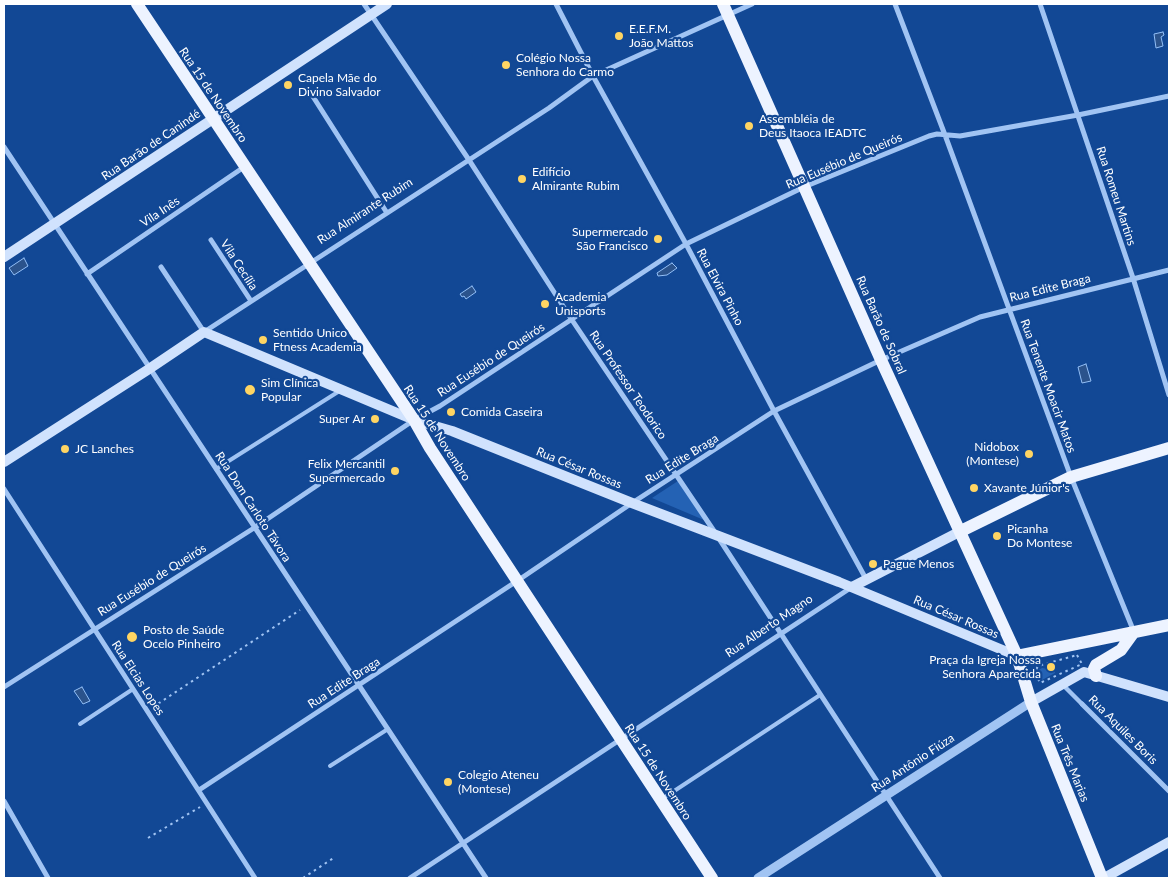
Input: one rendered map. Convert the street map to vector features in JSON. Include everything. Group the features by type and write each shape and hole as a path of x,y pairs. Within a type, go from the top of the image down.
{"main road":[{"name":"Rua 15 de Novembro","path":"136,4 414,420 430,448 712,878"},
{"name":"Rua Barão de Canindé","path":"4,257 387,4"},
{"name":"Rua Barão de Sobral","path":"725,9 881,360 1017,656"},
{"name":"Rua César Rossas","path":"204,332 414,420 452,431 632,503 852,587 1017,656"},
{"name":"Rua Almirante Rubim","path":"4,462 150,369 204,332"},
{"name":"Rua Alberto Magno","path":"852,587 960,531 1071,477 1169,448"},
{"path":"1017,656 1169,625"},
{"path":"1134,632 1121,650 1096,665 1090,674 1169,697"},
{"name":"Rua Três Marias","path":"1017,656 1031,702 1103,878"},
{"name":"Rua Antônio Fiúza","path":"1031,702 1062,684 1090,674"},
{"path":"1103,878 1169,842"}],"street":[{"name":"Rua Professor Teodorico","path":"364,4 469,160 572,320 677,474 940,878"},
{"name":"Rua Elvira Pinho","path":"556,4 593,76 686,244 774,411 866,579"},
{"name":"Rua Almirante Rubim","path":"204,332 549,108 593,76 725,9 752,4"},
{"name":"Rua Tenente Moacir Matos","path":"895,4 946,135 1071,477 1134,632"},
{"name":"Rua Romeu Martins","path":"1040,4 1133,278 1169,395"},
{"path":"312,95 387,213"},
{"name":"Rua Eusébio de Queirós","path":"4,687 254,528 414,420 440,406 686,244 804,187 929,136 960,136 1078,115 1169,96"},
{"name":"Rua Dom Carloto Távora","path":"4,147 486,878"},
{"name":"Vila Inês","path":"87,274 245,167"},
{"name":"Vila Cecília","path":"210,240 251,301"},
{"path":"161,267 204,332"},
{"name":"Rua Edite Braga","path":"199,790 774,411 881,360 980,316 1169,270"},
{"name":"Rua Elcias Lopes","path":"4,489 255,878"},
{"name":"Rua Alberto Magno","path":"410,878 852,587"},
{"name":"Rua Aquiles Boris","path":"1062,684 1169,791"},
{"name":"Rua Antônio Fiúza","path":"758,878 1031,702"},
{"path":"4,801 48,878"}],"lane":[{"path":"216,469 343,390"},
{"path":"80,724 133,689"},
{"path":"660,800 820,695"},
{"path":"330,766 388,729"}],"path":[{"path":"147,711 306,606"},
{"path":"1078,655 1082,664 1044,682 1040,683 1035,672 1038,666 1078,655"},
{"path":"148,838 206,803"},
{"path":"303,878 335,857"}],"shaded area":[{"path":"1163,32 1164,35 1161,37 1163,46 1156,48 1154,34"},
{"path":"24,258 28,266 14,275 9,268"},
{"path":"672,263 677,268 667,275 658,276 657,273"},
{"path":"472,286 476,292 466,299 464,296 462,297 460,294"},
{"path":"1086,364 1091,381 1082,383 1078,367"},
{"path":"678,481 704,520 652,498"},
{"path":"1042,668 1054,670 1055,673 1042,680 1037,671"},
{"path":"82,687 90,701 83,704 74,691"}],"place":[{"name":"E.E.F.M. João Mattos","path":"619,36"},
{"name":"Colégio Nossa Senhora do Carmo","path":"506,65"},
{"name":"Capela Mãe do Divino Salvador","path":"288,85"},
{"name":"Assembléia de Deus Itaoca IEADTC","path":"749,126"},
{"name":"Edifício Almirante Rubim","path":"522,179"},
{"name":"Supermercado São Francisco","path":"658,239"},
{"name":"Academia Unisports","path":"545,304"},
{"name":"Sentido Unico Ftness Academia","path":"263,340"},
{"name":"Sim Clínica Popular","path":"250,390"},
{"name":"Comida Caseira","path":"451,412"},
{"name":"Super Ar","path":"375,419"},
{"name":"JC Lanches","path":"65,449"},
{"name":"Nidobox (Montese)","path":"1029,454"},
{"name":"Felix Mercantil Supermercado","path":"395,471"},
{"name":"Xavante Júnior's","path":"974,488"},
{"name":"Picanha Do Montese","path":"997,536"},
{"name":"Pague Menos","path":"873,564"},
{"name":"Posto de Saúde Ocelo Pinheiro","path":"132,637"},
{"name":"Praça da Igreja Nossa Senhora Aparecida","path":"1051,667"},
{"name":"Colegio Ateneu (Montese)","path":"448,782"}]}
